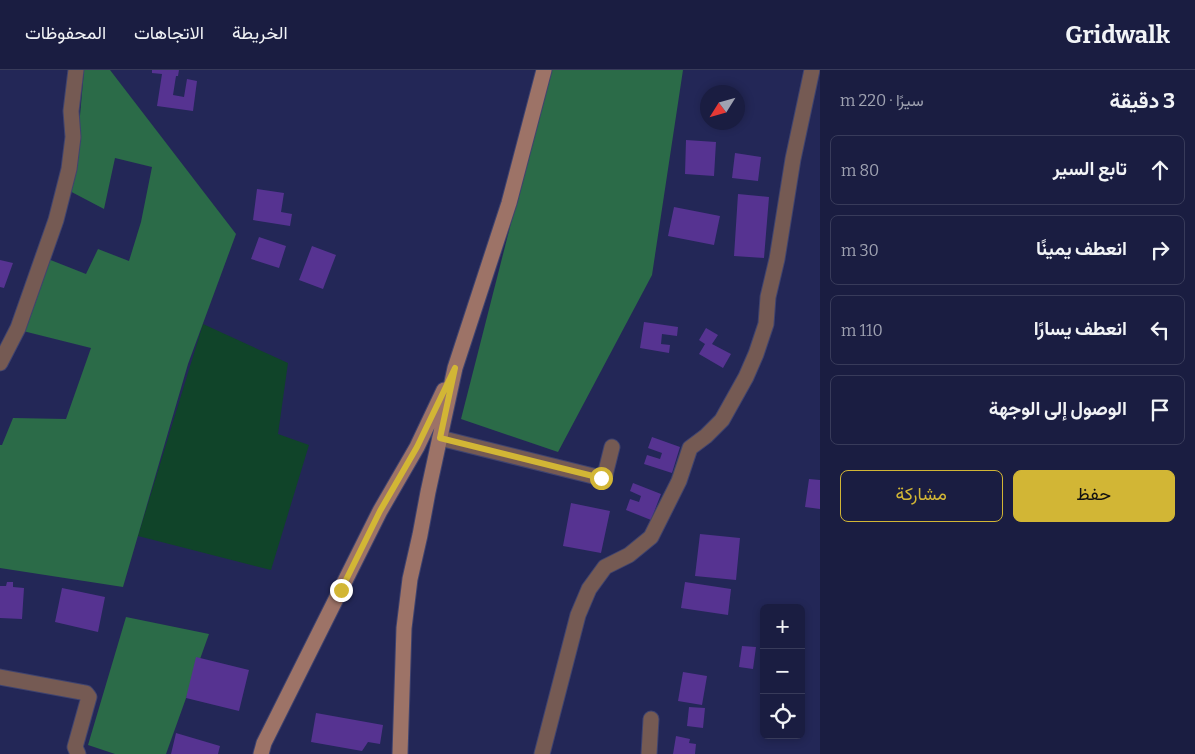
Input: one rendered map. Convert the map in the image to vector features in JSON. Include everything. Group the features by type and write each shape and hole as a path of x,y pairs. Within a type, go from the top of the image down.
{"street":[{"path":"0,363 18,328 56,220 69,168 73,138 72,111 76,70"},
{"path":"400,754 404,628 410,579 455,368 509,203 544,70"},
{"path":"542,754 578,615 589,589 605,567 628,555 651,537 680,481 690,448 706,436 722,420 746,377 756,354 766,324 768,297 778,251 793,159 812,70"},
{"path":"261,754 264,743 287,696 380,511 417,447 455,368"},
{"path":"440,438 601,478 606,475 612,447"},
{"path":"0,677 86,693 88,697 75,747 78,754"},
{"path":"649,754 651,719"}],"green space":[{"path":"84,70 110,70 236,234 188,364 123,587 0,568 0,445 2,445 13,418 66,419 91,348 23,331 48,259 86,274 98,249 129,261 141,222 152,167 115,158 104,209 64,188 79,127"},
{"path":"550,70 683,70 652,275 558,452 461,419"},
{"path":"203,324 288,363 278,434 309,445 271,570 138,536"},
{"path":"126,617 209,634 166,754 115,754 88,745"}],"building":[{"path":"152,70 179,70 178,76 176,76 173,95 184,97 187,79 197,81 193,111 157,106 162,74 152,73"},
{"path":"686,140 716,142 714,176 685,174"},
{"path":"735,153 761,157 758,181 732,178"},
{"path":"257,189 284,193 281,212 292,214 290,226 253,220"},
{"path":"738,194 769,197 764,258 734,256"},
{"path":"674,207 720,216 714,245 668,236"},
{"path":"259,237 286,246 279,268 251,259"},
{"path":"312,246 336,255 323,289 299,280"},
{"path":"0,260 13,263 4,288 0,287"},
{"path":"644,322 678,327 677,336 662,334 661,344 670,345 669,353 640,348"},
{"path":"706,328 718,335 712,344 731,354 723,368 699,354 705,344 699,340"},
{"path":"652,437 680,447 672,473 644,464 647,455 660,459 662,453 648,448"},
{"path":"809,479 820,480 820,509 805,507"},
{"path":"633,483 661,494 651,520 626,510 630,499 639,502 641,496 630,491"},
{"path":"571,503 610,511 601,553 563,546"},
{"path":"700,534 740,538 736,580 695,576"},
{"path":"7,582 13,582 13,587 24,588 22,619 0,618 0,586 6,586"},
{"path":"685,582 731,589 728,615 681,608"},
{"path":"62,588 105,597 98,632 55,622"},
{"path":"742,646 756,647 753,669 739,667"},
{"path":"196,657 249,670 239,711 186,698"},
{"path":"683,672 707,676 702,705 678,701"},
{"path":"689,707 705,708 703,728 687,726"},
{"path":"316,713 383,725 380,744 368,742 362,751 311,742"},
{"path":"176,733 220,746 218,754 171,754"},
{"path":"676,736 690,739 689,743 696,744 695,754 673,754"}],"route":[{"path":"341,590 380,511 417,447 455,368 440,438 601,478"}]}
